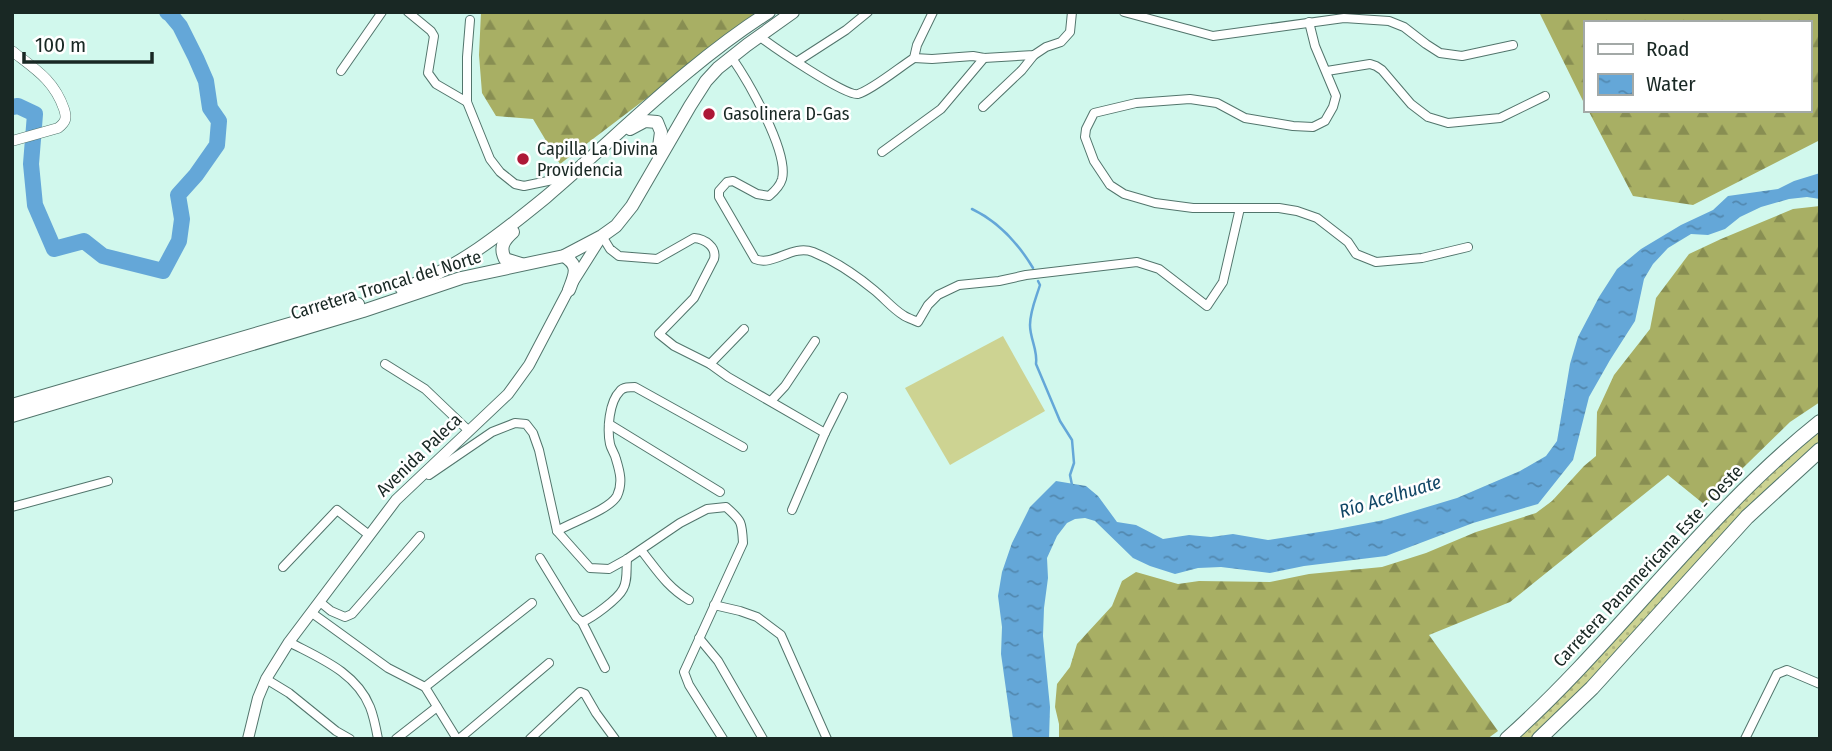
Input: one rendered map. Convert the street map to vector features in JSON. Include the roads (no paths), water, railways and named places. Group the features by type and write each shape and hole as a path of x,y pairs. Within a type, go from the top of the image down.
{"highway":[{"name":"Carretera Panamericana Este - Oeste","path":"1507,739 1571,676 1723,510 1820,422"},
{"path":"1539,739 1592,688 1747,517 1820,450"}],"main road":[{"name":"Carretera Troncal del Norte","path":"12,405 369,301 443,271 488,243 592,158 714,51 769,12"},
{"name":"Carretera Troncal del Norte","path":"12,416 363,311 461,278 564,256 602,236 622,219 698,93 718,68 793,12"},
{"path":"608,143 645,121 653,121 659,124 662,132 656,165"},
{"path":"524,264 505,259 501,249 505,239 560,191 592,158"},
{"name":"Avenida Paleca","path":"248,739 258,698 266,679 289,642 396,500 508,394 529,365 569,290 602,236"},
{"path":"564,256 571,260 575,267 569,290"}],"street":[{"path":"341,71 382,12"},
{"path":"408,12 434,36 428,73 432,80 467,102"},
{"path":"798,61 846,30 868,12"},
{"path":"983,107 1034,55 1061,42 1070,33 1072,12"},
{"path":"1124,12 1213,36 1316,18 1344,18 1390,21 1404,27 1440,53 1462,56 1513,45"},
{"path":"914,58 931,13"},
{"path":"1316,18 1315,46 1336,96 1325,121 1313,127 1293,126 1245,118 1217,103 1190,99 1136,103 1094,113 1085,137 1094,161 1110,185 1125,194 1155,203 1193,208 1288,210 1317,218 1348,242 1356,254 1376,262 1422,258 1468,247"},
{"path":"470,20 467,102 490,159 500,172 515,184 524,186 570,176"},
{"path":"759,36 852,94 858,94 883,80 914,58 1034,55"},
{"path":"12,51 43,75 56,90 66,119 62,126 54,130 16,140"},
{"path":"732,58 762,110 780,155 783,176 769,196 757,194 733,181 727,182 719,191 719,197 755,259 770,260 796,250 810,251 841,267 874,290 904,316 918,322 938,295 959,285 1137,262 1159,270 1207,306 1223,282 1240,208"},
{"path":"882,152 941,109 984,58"},
{"path":"1327,71 1370,64 1377,66 1411,104 1428,117 1448,123 1500,118 1545,96"},
{"path":"602,236 610,249 620,256 632,258 657,258 694,238 714,248 714,259 694,298 659,334 825,433"},
{"path":"710,364 744,329"},
{"path":"771,401 785,386 815,341"},
{"path":"386,364 425,388 469,431"},
{"path":"556,531 607,507 616,498 622,483 616,457 610,446 609,424 611,409 620,390 635,387 743,447"},
{"path":"792,510 843,397"},
{"path":"396,500 492,432 515,423 526,424 540,450 556,531 590,568 609,569 680,523 707,509 726,507 743,525 743,543 684,671 689,685 723,739"},
{"path":"609,424 720,492"},
{"path":"12,507 108,481"},
{"path":"283,567 337,510 369,535"},
{"path":"320,601 331,611 345,617 352,614 420,536"},
{"path":"641,550 668,585 689,600"},
{"path":"540,558 576,617 582,622 605,668"},
{"path":"582,622 622,591 626,580 627,559"},
{"path":"425,687 532,603"},
{"path":"714,606 757,617 781,635 827,739"},
{"path":"312,613 388,668 425,687 458,739 549,663"},
{"path":"699,638 718,662 763,739"},
{"path":"289,642 339,668 359,688 369,705 378,739"},
{"path":"1745,739 1777,674 1787,670 1820,684"},
{"path":"266,679 350,739"},
{"path":"530,739 580,692 615,739"},
{"path":"397,739 437,707"}],"water":[{"path":"1820,173 1820,199 1789,199 1761,207 1740,217 1725,229 1708,235 1691,234 1668,248 1653,264 1644,279 1635,321 1589,397 1573,460 1538,504 1473,523 1386,556 1270,573 1221,567 1198,568 1175,574 1133,558 1095,521 1085,518 1067,523 1057,536 1047,558 1043,636 1050,707 1049,739 1013,739 1001,654 1002,627 998,596 1002,572 1012,543 1030,507 1056,481 1086,486 1098,496 1117,522 1136,525 1163,539 1189,535 1211,537 1233,534 1268,540 1384,520 1457,498 1520,471 1546,456 1557,441 1570,364 1578,337 1617,269 1641,249 1713,210 1728,196 1778,189"}],"waterway":[{"path":"12,107 18,106 35,114 31,164 35,205 54,249 84,241 103,256 163,271 179,241 182,219 178,195 217,145 219,121 210,108 206,81 196,58 180,26 167,12"},
{"path":"972,209 1007,234 1033,268"},
{"path":"1038,281 1040,285 1031,315 1030,330 1036,364 1060,421 1072,440 1072,485"}],"place":[{"name":"Gasolinera D-Gas","path":"709,114"},
{"name":"Capilla La Divina Providencia","path":"523,159"}],"water label":[{"name":"Río Acelhuate","path":"1390,496"}]}
